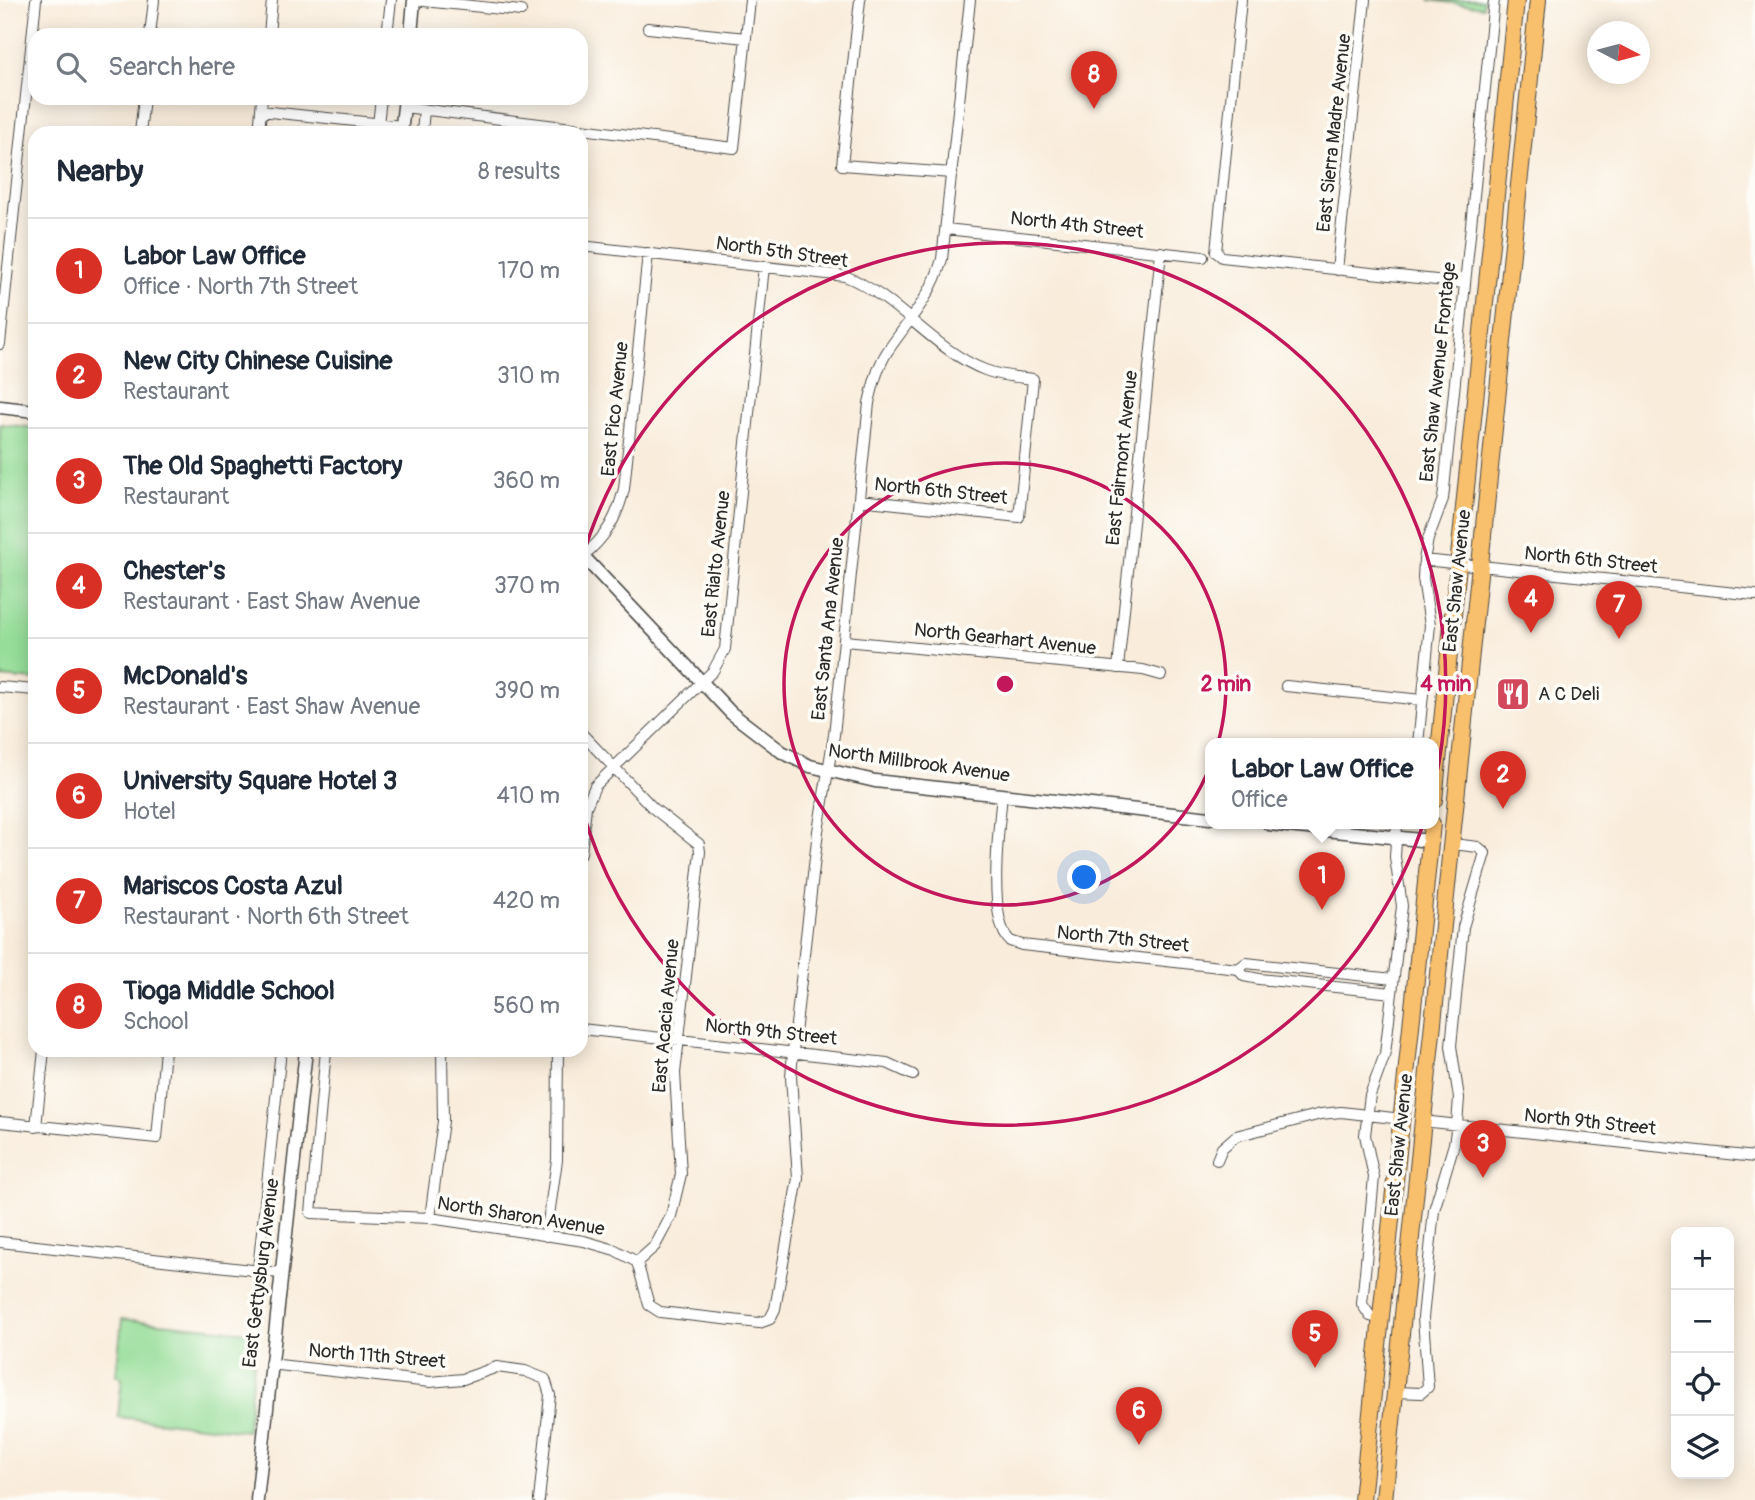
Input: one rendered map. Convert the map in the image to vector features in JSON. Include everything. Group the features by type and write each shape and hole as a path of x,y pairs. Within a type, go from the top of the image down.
{"main road":[{"name":"East Shaw Avenue","path":"1439,751 1516,0"},
{"path":"1528,0 1525,33 1531,64"},
{"name":"East Shaw Avenue","path":"1384,1500 1538,0"},
{"name":"East Shaw Avenue","path":"1362,1500 1431,833"},
{"path":"1420,939 1426,982 1413,1106 1415,1115 1422,1121"},
{"path":"1402,1119 1408,1123 1411,1133 1398,1261 1405,1304"}],"street":[{"path":"33,28 36,0"},
{"path":"151,28 154,0"},
{"path":"270,28 272,0"},
{"path":"388,28 391,0"},
{"path":"412,28 414,0 521,11"},
{"path":"588,130 734,148 750,0"},
{"path":"860,0 842,165 952,173"},
{"name":"East Santa Ana Avenue","path":"637,1262 649,1305 660,1312 759,1323 770,1319 775,1309 799,1178 791,1077 793,1051 845,641 869,403 875,378 886,354 912,319 938,275 946,229 970,0"},
{"path":"1241,0 1215,248 1222,257 1464,283"},
{"name":"East Sierra Madre Avenue","path":"1337,270 1365,0"},
{"name":"East Shaw Avenue Frontage","path":"1419,738 1430,625 1423,578 1424,560 1428,538 1443,499 1494,0"},
{"path":"648,28 746,38"},
{"path":"0,344 28,76"},
{"path":"141,126 143,105"},
{"path":"260,126 261,105"},
{"path":"377,126 380,105"},
{"path":"401,126 404,105"},
{"path":"410,105 424,110 555,126"},
{"path":"423,126 424,110"},
{"path":"261,111 363,126"},
{"name":"North 4th Street","path":"946,229 1203,257"},
{"name":"North 5th Street","path":"588,247 845,276 875,291 966,361 985,370 1033,379 1019,517"},
{"name":"East Fairmont Avenue","path":"1118,668 1161,252"},
{"name":"East Pico Avenue","path":"588,551 599,543 612,525 624,489 648,253"},
{"name":"East Rialto Avenue","path":"588,803 589,796 613,767 701,683 720,660 727,637 764,266"},
{"path":"0,407 28,410"},
{"name":"North 6th Street","path":"859,500 1019,517"},
{"name":"North 6th Street","path":"1424,560 1755,595"},
{"name":"North Millbrook Avenue","path":"588,561 701,683 756,734 782,752 827,772 1205,817"},
{"name":"North Gearhart Avenue","path":"845,641 1118,668 1161,675"},
{"path":"1286,686 1422,701"},
{"path":"0,687 28,689"},
{"path":"588,740 613,767"},
{"name":"East Acacia Avenue","path":"613,767 653,808 699,844 678,1039 676,1098 681,1174 671,1216 655,1246 637,1262"},
{"name":"North 7th Street","path":"1002,795 996,866 1000,922 1006,937 1022,945 1238,969 1244,976 1392,993"},
{"path":"1360,829 1431,833"},
{"path":"1381,1319 1370,1316 1362,1304 1374,1177 1366,1135 1370,1095 1385,1054 1402,906 1397,831"},
{"path":"1395,1392 1421,1393 1428,1387 1423,1318 1434,1210 1454,1144 1457,1124 1458,1098 1451,1046 1465,918 1485,853 1478,847 1452,844"},
{"name":"North 7th Street","path":"1238,969 1246,963 1393,979"},
{"name":"North 9th Street","path":"588,1030 887,1063 914,1075"},
{"path":"36,1127 43,1057"},
{"path":"0,1122 157,1138 164,1057"},
{"path":"258,1270 280,1057"},
{"name":"East Gettysburg Avenue","path":"257,1500 305,1057"},
{"name":"North Sharon Avenue","path":"325,1057 311,1213 430,1218 598,1244 637,1262"},
{"path":"430,1218 443,1122 442,1057"},
{"path":"546,1236 557,1160 558,1057"},
{"path":"1217,1160 1222,1147 1236,1136 1331,1112 1402,1119"},
{"name":"North 9th Street","path":"1422,1121 1755,1157"},
{"path":"0,1242 280,1273"},
{"name":"North 11th Street","path":"270,1364 430,1382 463,1378 497,1367 525,1371 545,1379 550,1395 539,1500"}],"green space":[{"path":"1429,0 1484,0 1483,7"},
{"path":"0,424 28,427 28,679 0,677"},
{"path":"122,1319 257,1333 247,1431 118,1417 122,1377 116,1376"}],"place":[{"name":"Tioga Middle School","path":"1094,109"},
{"name":"Chester's","path":"1531,633"},
{"name":"Mariscos Costa Azul","path":"1619,639"},
{"name":"A C Deli","path":"1513,694"},
{"name":"New City Chinese Cuisine","path":"1503,809"},
{"name":"Labor Law Office","path":"1322,910"},
{"name":"The Old Spaghetti Factory","path":"1483,1178"},
{"name":"McDonald's","path":"1315,1368"},
{"name":"University Square Hotel 3","path":"1139,1445"}]}
